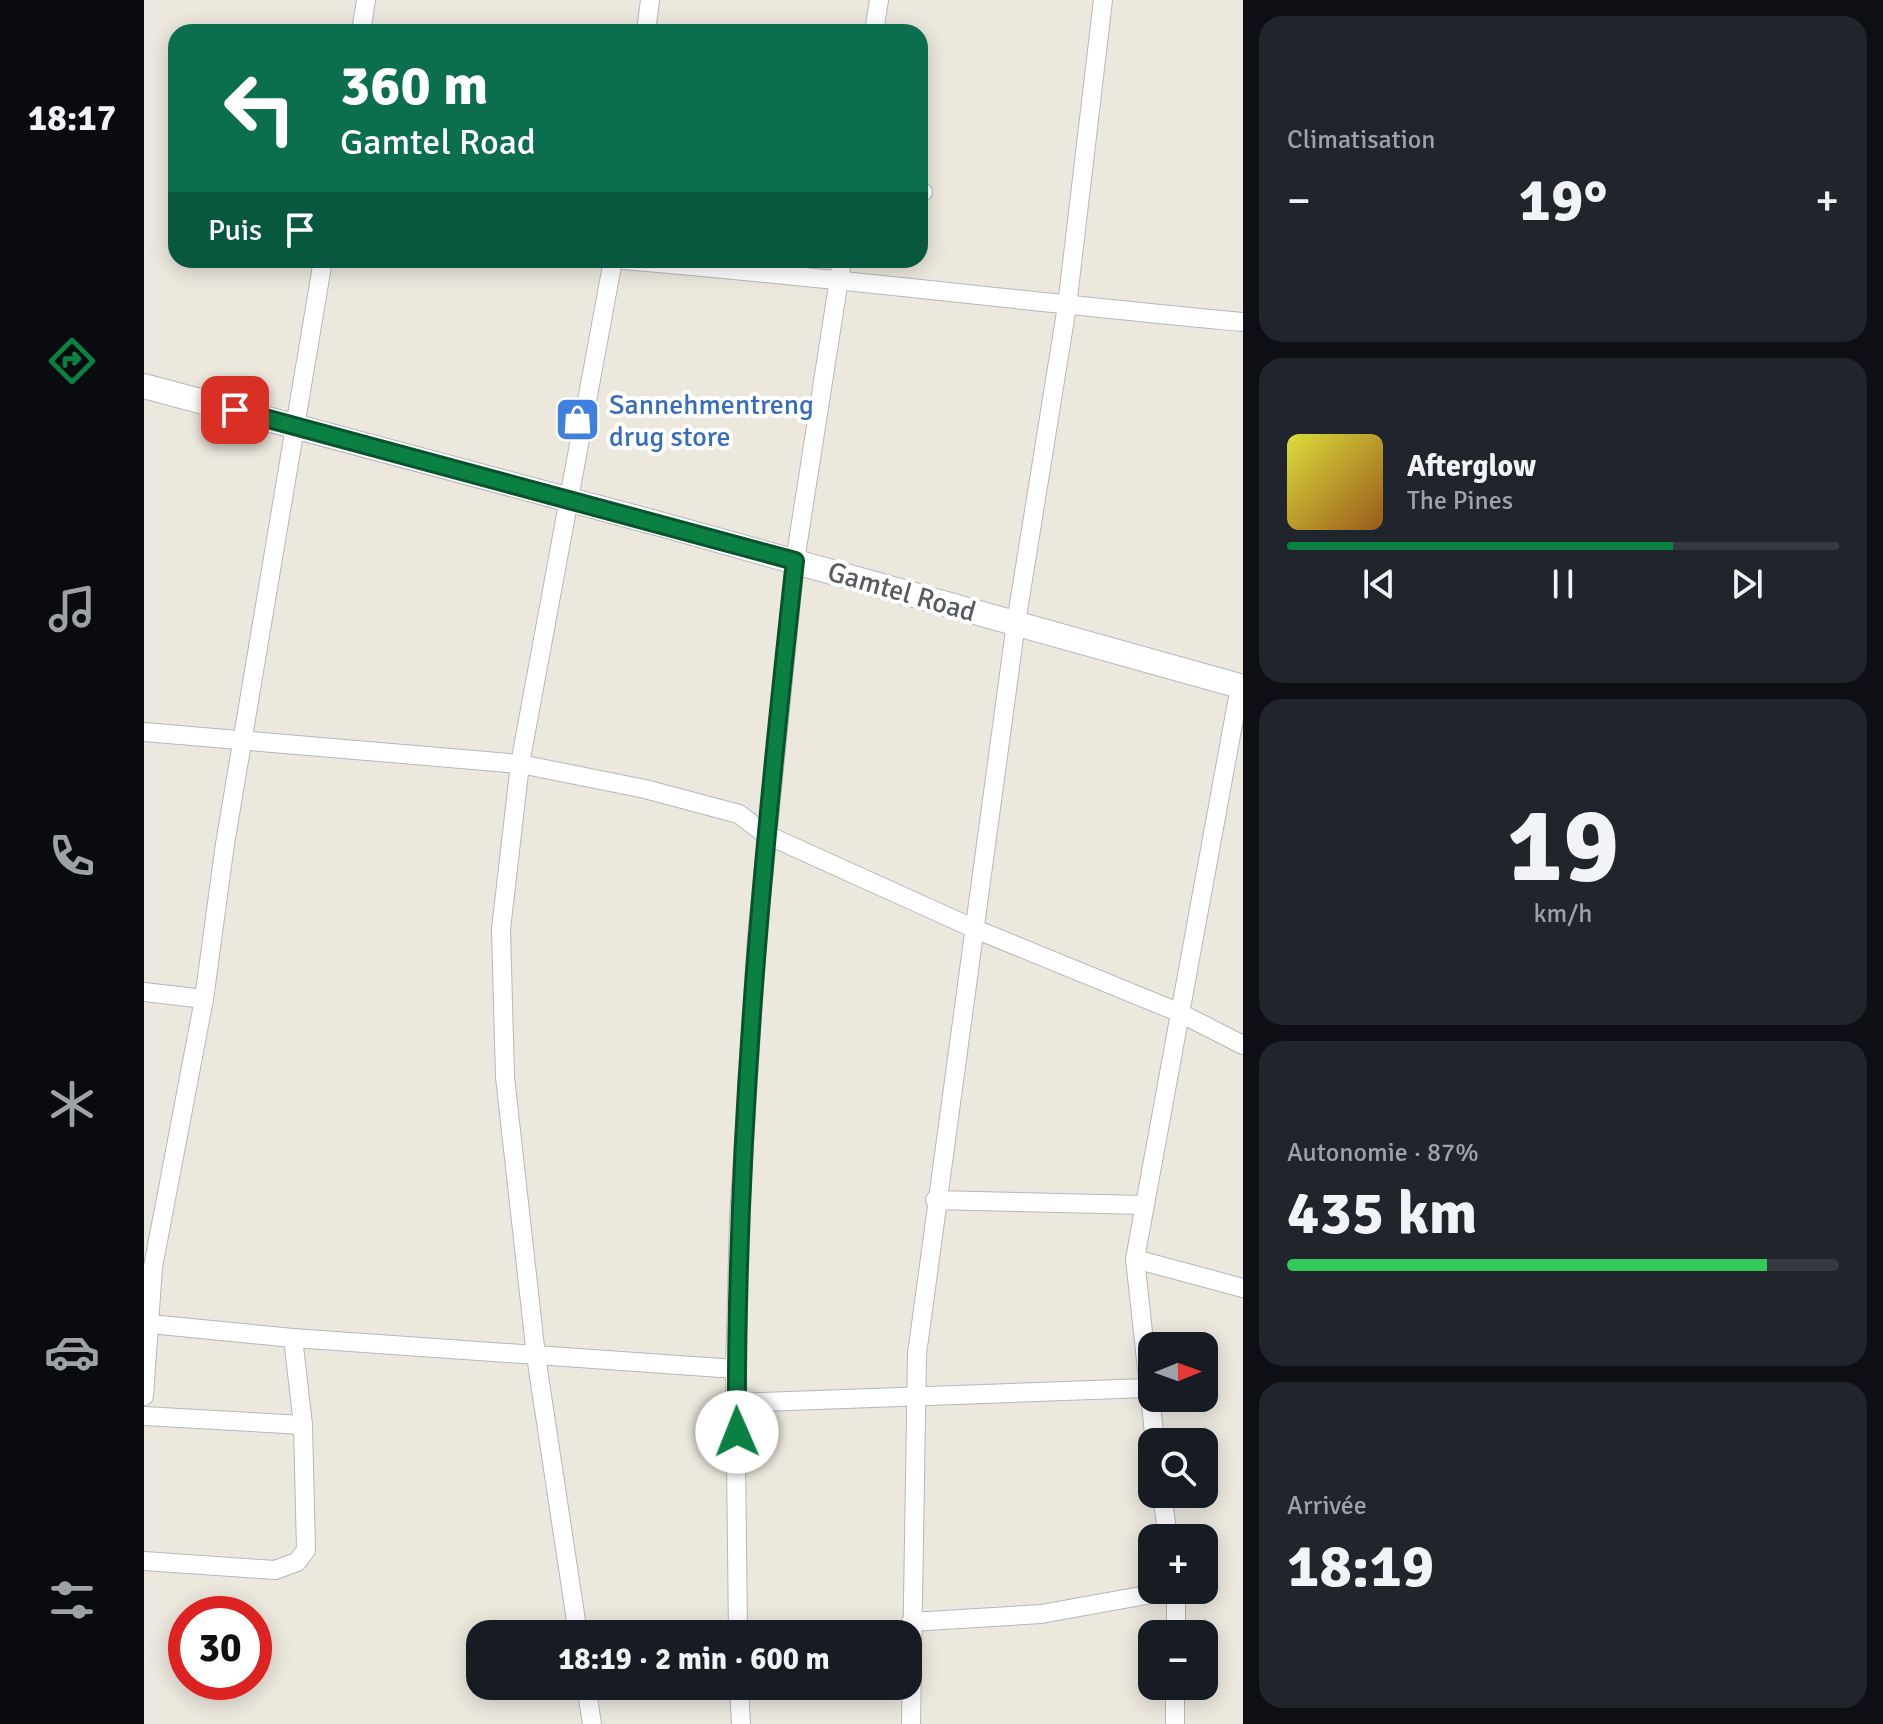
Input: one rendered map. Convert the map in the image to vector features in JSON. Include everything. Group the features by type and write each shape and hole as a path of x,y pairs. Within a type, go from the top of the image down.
{"street":[{"path":"362,24 366,0"},
{"path":"647,24 650,0"},
{"path":"875,24 879,0"},
{"path":"911,1620 917,1354 935,1200 1016,623 1067,306 1103,0"},
{"path":"144,1396 153,1267 204,999 225,844 322,268"},
{"path":"576,1620 536,1356 504,1062 501,929 520,764 612,268"},
{"path":"816,268 840,269 1067,306 1243,322"},
{"path":"738,1620 735,1369 739,1219 765,834 795,561 840,269"},
{"name":"Gamtel Road","path":"144,386 795,561 1242,686"},
{"path":"1142,1332 1135,1259 1143,1205 1242,686"},
{"path":"144,732 520,764 645,789 739,814 765,834 975,929 1178,1012 1243,1045"},
{"path":"144,992 204,999"},
{"path":"935,1200 1143,1205"},
{"path":"1135,1259 1243,1288"},
{"path":"150,1324 293,1338 735,1369"},
{"path":"144,1561 275,1570 297,1562 306,1550 303,1425 293,1338"},
{"path":"736,1403 1138,1388"},
{"path":"144,1416 303,1425"},
{"path":"922,1621 1041,1614 1138,1597"},
{"path":"588,1700 592,1724"},
{"path":"740,1700 741,1724"},
{"path":"911,1700 911,1724"},
{"path":"1175,1700 1175,1724"}],"place":[{"name":"Sannehmentreng drug store","path":"578,420"}],"route":[{"path":"235,410 795,561 757,937 739,1219 735,1369 737,1432"}]}
